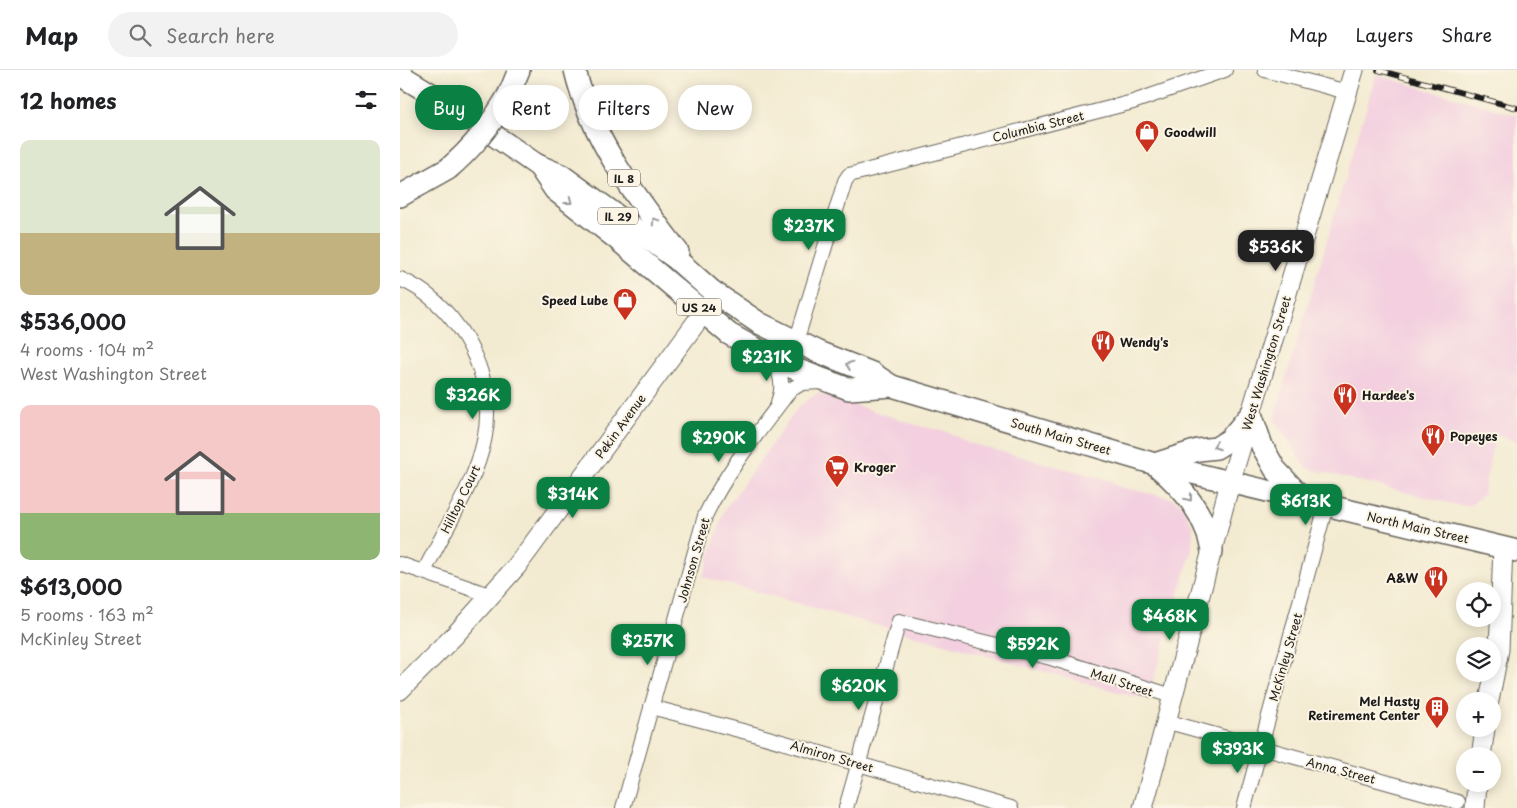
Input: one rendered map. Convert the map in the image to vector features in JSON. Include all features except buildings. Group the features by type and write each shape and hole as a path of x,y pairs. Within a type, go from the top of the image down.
{"main road":[{"path":"400,196 444,165 481,121 505,84 519,70"},
{"name":"IL 8","path":"575,70 594,122 621,175 694,274"},
{"name":"South Main Street","path":"400,75 456,109 538,165 561,175 694,274 718,295 760,323 796,342 872,373 892,386 1155,464 1230,483"},
{"path":"400,184 444,165"},
{"name":"South Main Street","path":"538,165 555,190 704,311 716,326 757,351 785,365 849,389 892,386"},
{"path":"1155,464 1198,450 1216,448 1229,440 1251,414"},
{"path":"1251,414 1262,446 1274,469 1305,501"},
{"path":"1155,464 1175,481 1197,509 1210,537 1212,551"},
{"name":"North Main Street","path":"1230,483 1510,549"}],"street":[{"name":"Columbia Street","path":"796,342 844,181 849,175 1133,102 1225,70"},
{"path":"1264,70 1347,92"},
{"name":"West Washington Street","path":"1143,808 1230,483 1354,70"},
{"name":"Hilltop Court","path":"400,279 429,295 453,320 474,354 483,374 488,398 488,419 482,452 467,489 424,572"},
{"name":"Pekin Avenue","path":"400,690 492,596 541,534 704,311 718,295"},
{"name":"Johnson Street","path":"757,351 772,362 782,380 782,391 772,413"},
{"name":"Johnson Street","path":"623,808 705,516 720,487 772,413 793,387 810,382 830,382"},
{"name":"McKinley Street","path":"1244,808 1326,506"},
{"path":"1491,692 1499,650 1510,549"},
{"path":"400,564 492,596"},
{"name":"Mall Street","path":"859,764 899,621 1050,658 1172,696"},
{"name":"Almiron Street","path":"651,707 1011,808"},
{"name":"Anna Street","path":"1165,721 1467,805"},
{"path":"846,808 859,764"},
{"path":"1467,805 1473,792"}],"shaded area":[{"path":"1376,75 1517,115 1517,441 1495,435 1483,495 1471,505 1461,506 1306,468 1274,419"},
{"path":"818,393 919,426 945,431 969,443 1111,481 1116,486 1171,498 1178,502 1183,507 1193,528 1192,550 1150,691 1143,699 703,577 725,509 799,406"}],"railway":[{"path":"1378,70 1517,108"}],"place":[{"name":"Goodwill","path":"1147,153"},
{"name":"Speed Lube","path":"625,321"},
{"name":"Wendy's","path":"1103,363"},
{"name":"Hardee's","path":"1345,416"},
{"name":"Popeyes","path":"1433,457"},
{"name":"Kroger","path":"837,488"},
{"name":"A&W","path":"1436,599"},
{"name":"Mel Hasty Retirement Center","path":"1437,729"}]}
